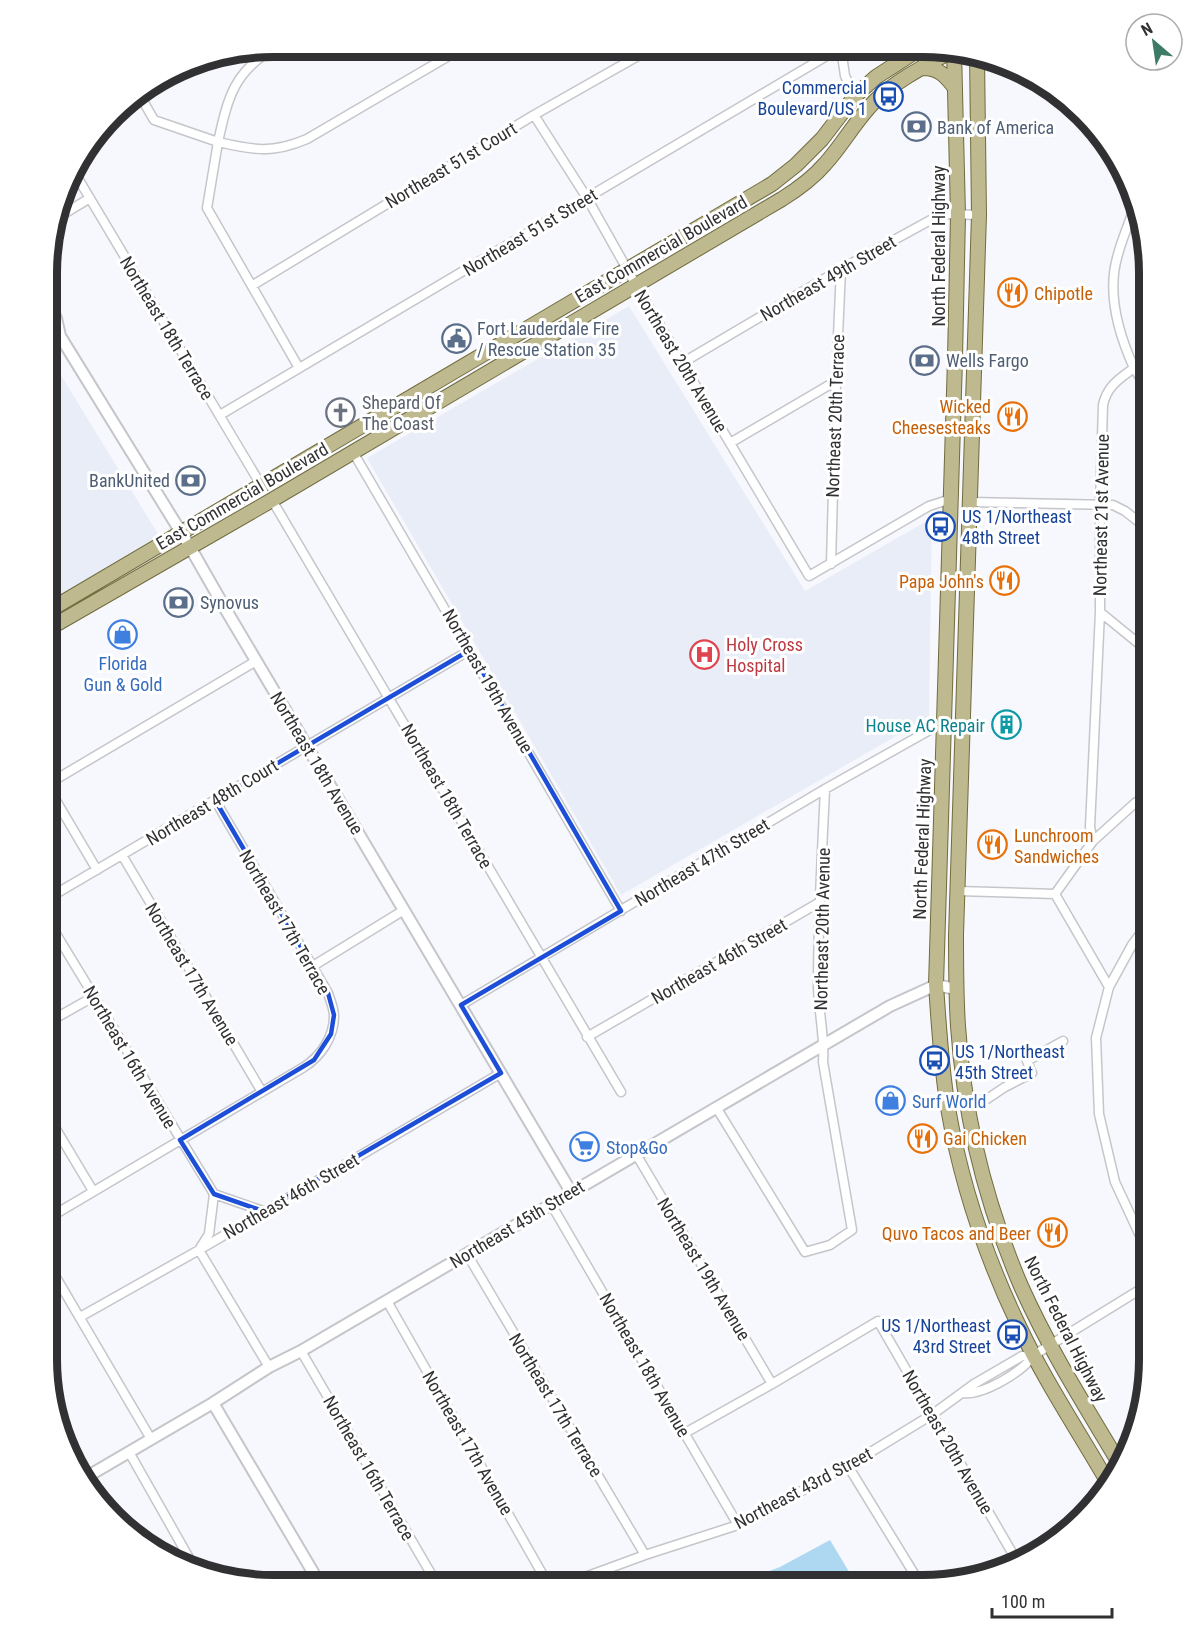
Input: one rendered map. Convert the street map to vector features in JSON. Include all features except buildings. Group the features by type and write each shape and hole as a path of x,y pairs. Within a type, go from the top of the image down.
{"main road":[{"name":"East Commercial Boulevard","path":"57,606 772,184 796,165 822,139 855,96 887,68 906,57"},
{"name":"East Commercial Boulevard","path":"57,624 273,500 798,189 826,163 878,98 904,79 941,58"},
{"name":"North Federal Highway","path":"955,60 958,214 936,985 940,1043 948,1107 965,1183 993,1266 1034,1355 1106,1474"},
{"name":"North Federal Highway","path":"977,64 979,216 958,891 956,989 958,1038 966,1103 983,1178 1009,1257 1035,1315 1115,1457"},
{"path":"923,68 933,68 941,72 955,88"},
{"path":"955,359 963,374 974,382"},
{"path":"439,401 442,387 457,370"},
{"path":"952,461 962,491 970,502"},
{"path":"951,499 958,507 969,538"},
{"path":"939,866 946,879 958,891"}],"street":[{"path":"261,57 249,66 239,78 225,111 207,208 299,368"},
{"path":"143,101 154,120 218,142 251,149 287,147 307,139 447,57"},
{"name":"Northeast 51st Court","path":"253,285 534,115 636,57"},
{"name":"Northeast 51st Street","path":"220,415 825,57"},
{"path":"842,57 845,76 855,96"},
{"name":"Northeast 20th Avenue","path":"534,115 586,198 809,576 831,564"},
{"name":"Northeast 18th Terrace","path":"79,179 261,485"},
{"path":"65,213 90,198"},
{"name":"Northeast 49th Street","path":"682,363 841,269 936,217 946,214 979,216"},
{"path":"1131,215 1116,258 1113,283 1122,343 1139,376"},
{"name":"Northeast 20th Terrace","path":"831,564 841,269"},
{"name":"Northeast 18th Avenue","path":"57,322 60,336 190,547 571,1192"},
{"name":"Northeast 21st Avenue","path":"1093,841 1090,827 1100,612 1103,405 1105,392 1114,382 1134,368"},
{"path":"730,443 836,381"},
{"name":"Northeast 19th Avenue","path":"353,452 621,911"},
{"path":"831,564 929,506 951,499"},
{"name":"Northeast 18th Terrace","path":"273,500 587,1038 621,1092"},
{"path":"970,502 1113,506 1125,511 1139,522"},
{"path":"1100,612 1139,644"},
{"name":"Northeast 48th Court","path":"57,893 470,650"},
{"path":"57,780 256,661"},
{"name":"Northeast 47th Street","path":"461,1005 825,789 944,722"},
{"name":"Northeast 20th Avenue","path":"716,1107 805,1252 830,1245 852,1230 823,1062 824,1044 818,999 825,789"},
{"path":"57,800 98,870"},
{"name":"Northeast 17th Terrace","path":"215,800 328,993 334,1015 331,1034 324,1048 314,1060 262,1092"},
{"path":"1055,894 1093,841 1139,800"},
{"name":"Northeast 17th Avenue","path":"122,855 262,1092"},
{"path":"958,891 1055,894"},
{"path":"1055,894 1110,987"},
{"name":"Northeast 46th Street","path":"587,1038 820,902"},
{"path":"313,966 404,909"},
{"name":"Northeast 16th Avenue","path":"57,936 214,1194"},
{"path":"1139,936 1110,987 1096,1038 1099,1114 1116,1182 1139,1234"},
{"path":"936,985 956,989"},
{"name":"Northeast 45th Street","path":"90,1475 270,1367 302,1351 824,1044 890,1006 936,985"},
{"path":"57,1018 93,998"},
{"path":"966,1103 987,1099 1032,1073 1028,1060 1063,1041"},
{"name":"Northeast 46th Street","path":"80,1317 501,1073"},
{"path":"57,1213 262,1092"},
{"path":"57,1131 93,1191"},
{"name":"Northeast 19th Avenue","path":"636,1154 772,1384"},
{"path":"965,1183 983,1178"},
{"path":"263,1211 214,1194 209,1234 199,1250 270,1367"},
{"name":"Northeast 18th Avenue","path":"550,1204 738,1525"},
{"name":"Northeast 17th Terrace","path":"467,1254 645,1555"},
{"path":"57,1279 151,1439"},
{"name":"Northeast 43rd Street","path":"591,1575 738,1525 848,1466 933,1414 974,1384 1022,1356 1034,1355 1139,1290"},
{"name":"Northeast 17th Avenue","path":"387,1301 543,1575"},
{"name":"Northeast 20th Avenue","path":"772,1384 878,1321 1013,1555"},
{"name":"Northeast 16th Terrace","path":"302,1351 432,1575"},
{"path":"685,1433 772,1384"},
{"path":"213,1403 315,1575"},
{"path":"129,1452 191,1559"},
{"path":"848,1466 914,1575"}],"highlighted area":[{"path":"470,650 621,911 461,1005 501,1073 263,1211 214,1194 180,1140 314,1060 331,1034 334,1015 328,993 215,800"}],"shaded area":[{"name":"Holy Cross Hospital","path":"629,306 805,591 932,518 929,717 621,895 367,458"},
{"path":"57,369 161,539 57,600"}],"water":[{"path":"830,1540 851,1575 759,1575 780,1567"}],"place":[{"name":"Commercial Boulevard/US 1","path":"888,97"},
{"name":"Bank of America","path":"916,127"},
{"name":"Chipotle","path":"1013,293"},
{"name":"Fort Lauderdale Fire / Rescue Station 35","path":"456,338"},
{"name":"Wells Fargo","path":"925,360"},
{"name":"Shepard Of The Coast","path":"341,412"},
{"name":"Wicked Cheesesteaks","path":"1012,416"},
{"name":"BankUnited","path":"191,480"},
{"name":"US 1/Northeast 48th Street","path":"941,526"},
{"name":"Papa John's","path":"1005,581"},
{"name":"Synovus","path":"179,602"},
{"name":"Florida Gun & Gold","path":"123,634"},
{"name":"Holy Cross Hospital","path":"705,654"},
{"name":"House AC Repair","path":"1006,725"},
{"name":"Lunchroom Sandwiches","path":"993,845"},
{"name":"US 1/Northeast 45th Street","path":"934,1061"},
{"name":"Surf World","path":"891,1101"},
{"name":"Gai Chicken","path":"922,1138"},
{"name":"Stop&Go","path":"585,1147"},
{"name":"Quvo Tacos and Beer","path":"1052,1233"},
{"name":"US 1/Northeast 43rd Street","path":"1012,1335"}]}
